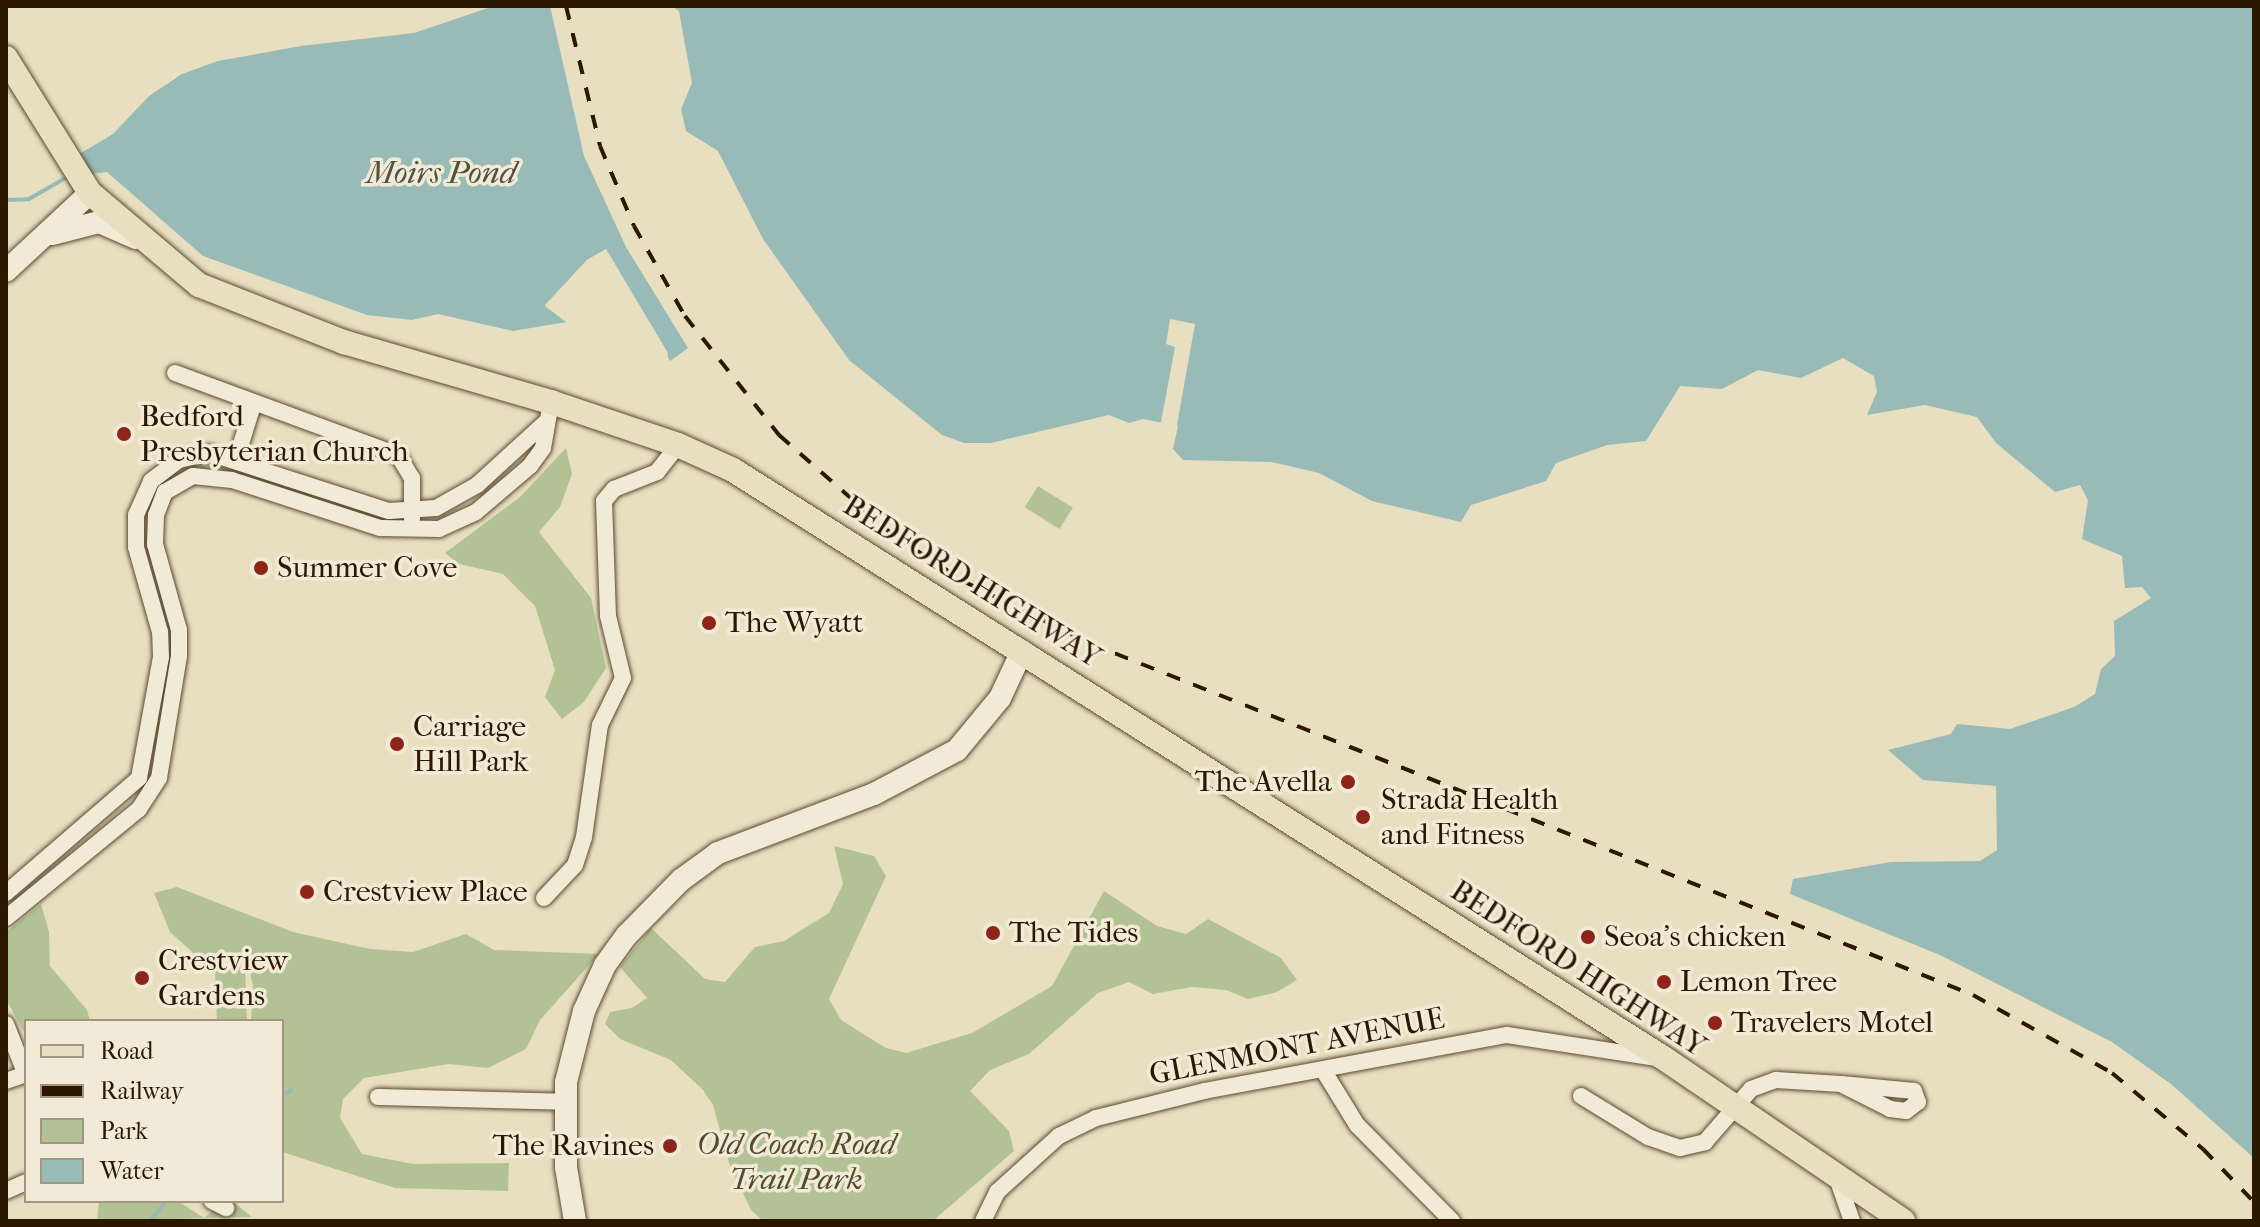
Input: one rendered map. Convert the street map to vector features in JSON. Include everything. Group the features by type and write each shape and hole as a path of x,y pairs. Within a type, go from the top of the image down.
{"main road":[{"name":"BEDFORD HIGHWAY","path":"6,58 61,152 86,187 136,238 199,285 344,342 548,412 678,445 733,470 1665,1059 1903,1221"}],"street":[{"path":"6,271 86,187"},
{"path":"30,246 81,223 99,222 136,238"},
{"path":"175,373 253,405 398,455 412,478 415,510 409,532"},
{"path":"236,460 253,405"},
{"path":"6,893 139,778 161,657 160,632 136,547 136,515 151,481 179,460 209,453 389,511 415,510 456,500 548,412"},
{"path":"6,918 139,809 159,778 179,656 179,630 155,544 156,515 165,492 193,476 232,480 380,528 409,532 439,529 476,512 515,482 543,448 548,412"},
{"path":"544,898 575,865 584,837 600,725 623,678 608,616 604,501 614,489 657,472 678,445"},
{"path":"993,634 1001,659 1000,698"},
{"path":"575,1221 566,1167 565,1102 572,1052 605,965 636,924 681,880 718,853 759,834 927,770 957,750 1000,698 1022,651"},
{"path":"6,1024 24,1070"},
{"name":"GLENMONT AVENUE","path":"983,1221 997,1192 1059,1136 1096,1118 1204,1091 1325,1073 1507,1035 1542,1037 1665,1059"},
{"path":"1325,1073 1357,1125 1452,1221"},
{"path":"1581,1096 1648,1137 1680,1148 1705,1142 1751,1089 1776,1080 1810,1078 1841,1084"},
{"path":"378,1097 565,1102"},
{"path":"1837,1178 1852,1221"}],"green space":[{"path":"566,448 572,474 560,507 539,532 591,598 606,668 584,702 562,719 545,697 555,670 535,606 503,574 459,564 445,553 520,497"},
{"path":"214,462 397,521 390,524 213,468 166,481 185,467"},
{"path":"1038,486 1073,508 1060,529 1025,507"},
{"name":"Old Coach Road Trail Park","path":"834,846 874,856 886,876 829,999 841,1020 886,1048 906,1053 972,1033 1052,986 1104,891 1157,926 1186,934 1208,919 1281,958 1297,980 1277,992 1248,999 1226,990 1192,987 1153,994 1129,982 1098,993 1029,1054 990,1070 970,1091 1009,1131 1014,1151 935,1219 763,1221 751,1210 729,1163 713,1105 703,1090 671,1060 620,1039 605,1024 610,1012 632,1008 647,998 620,967 651,928 705,979 725,982 755,947 784,941 829,913 843,884"},
{"path":"177,887 293,932 370,949 413,952 466,934 494,950 599,954 540,1020 526,1049 488,1068 449,1064 364,1078 343,1099 340,1118 362,1154 413,1164 509,1163 508,1191 395,1188 284,1153 284,1019 251,1019 253,987 248,961 199,958 170,932 154,893"},
{"path":"41,904 49,932 50,966 87,1010 89,1019 24,1019 24,1032 6,999 6,932"},
{"path":"245,966 247,1019 217,1019 215,967"},
{"path":"99,1203 181,1203 204,1218 222,1203 234,1203 252,1217 97,1221"}],"water":[{"name":"Moirs Pond","path":"494,6 550,6 584,156 626,247 688,348 670,361 606,249 587,260 545,305 567,322 513,331 438,314 412,320 367,315 203,256 107,172 90,174 76,156 113,134 149,96 182,74 218,61 301,46 414,33"},
{"path":"672,6 2254,6 2254,1158 2171,1084 2112,1042 1940,955 1790,894 1793,879 1891,862 1980,861 1997,850 1996,786 1923,780 1888,750 1951,734 1957,724 2010,729 2074,707 2095,694 2101,669 2115,656 2114,621 2151,598 2142,587 2125,588 2122,556 2082,539 2088,500 2080,485 2055,492 1996,443 1977,417 1925,405 1867,415 1877,392 1874,376 1843,358 1801,378 1758,370 1722,389 1680,386 1646,441 1607,445 1556,463 1546,481 1471,505 1461,522 1372,501 1319,473 1272,462 1183,460 1173,449 1178,426 1143,419 1129,423 1109,415 991,443 964,443 942,435 849,360 763,239 718,151 686,131 681,109 692,83 679,11"}],"pier":[{"path":"606,249 668,353 667,364 605,254 550,305 570,320 570,325 545,306 587,260"},
{"path":"1170,319 1195,324 1172,453 1173,429 1160,427 1175,347 1166,344"}],"waterway":[{"path":"6,200 29,199 69,176"},
{"path":"284,1095 291,1090"},
{"path":"150,1221 164,1203"}],"railway":[{"path":"566,6 600,146 634,226 685,316 779,435 894,536 967,583 1089,643 1973,995 2112,1073 2203,1149 2254,1202"}],"place":[{"name":"Bedford Presbyterian Church","path":"124,434"},
{"name":"Summer Cove","path":"261,568"},
{"name":"The Wyatt","path":"709,623"},
{"name":"Carriage Hill Park","path":"397,744"},
{"name":"The Avella","path":"1348,782"},
{"name":"Strada Health and Fitness","path":"1363,817"},
{"name":"Crestview Place","path":"307,892"},
{"name":"The Tides","path":"993,933"},
{"name":"Seoa’s chicken","path":"1588,937"},
{"name":"Crestview Gardens","path":"142,978"},
{"name":"Lemon Tree","path":"1664,982"},
{"name":"Travelers Motel","path":"1715,1023"},
{"name":"The Ravines","path":"670,1146"}]}
